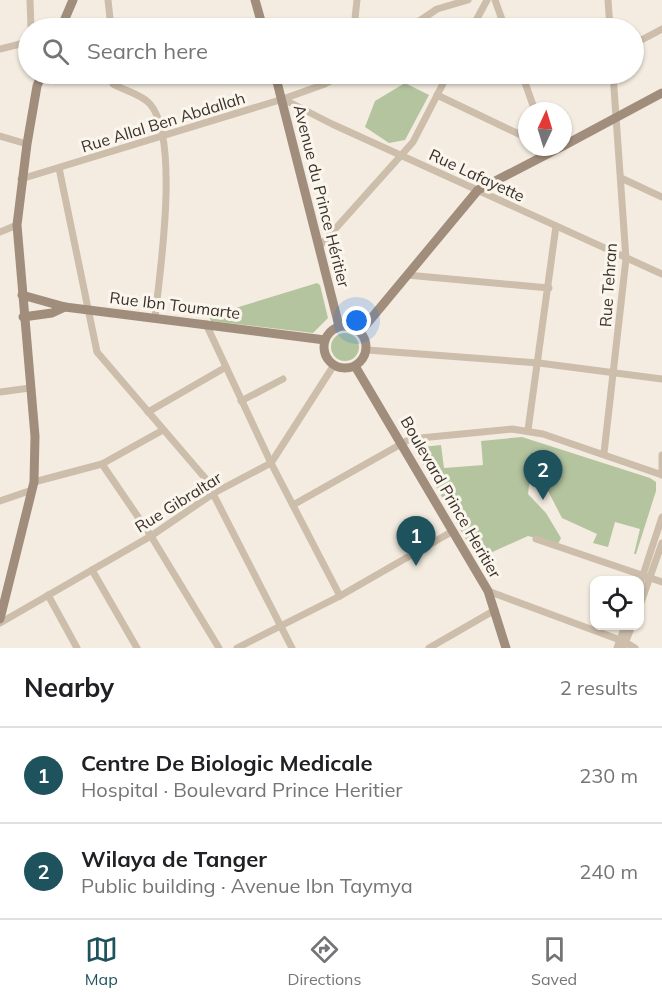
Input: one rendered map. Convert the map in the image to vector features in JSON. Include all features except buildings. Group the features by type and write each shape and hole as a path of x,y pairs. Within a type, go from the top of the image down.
{"street":[{"path":"30,0 31,18"},
{"path":"65,18 73,0"},
{"path":"108,0 110,18"},
{"path":"255,0 260,18"},
{"path":"355,18 357,0"},
{"path":"424,18 437,9 468,0"},
{"path":"477,18 487,0"},
{"path":"495,0 501,18"},
{"path":"608,0 609,18"},
{"path":"644,38 662,29"},
{"path":"0,49 18,44"},
{"path":"113,84 150,103 164,135 166,213 155,317"},
{"name":"Avenue du Prince Héritier","path":"278,84 339,326"},
{"name":"Rue Allal Ben Abdallah","path":"21,178 283,99 325,84"},
{"path":"319,247 413,142 443,84"},
{"path":"526,84 533,102"},
{"name":"Rue Tehran","path":"604,453 626,259 614,84"},
{"path":"0,619 33,486 35,436 17,225 21,178 37,86"},
{"path":"437,95 518,134"},
{"path":"572,141 660,96"},
{"name":"Rue Lafayette","path":"283,99 401,156 662,274"},
{"path":"0,136 27,144"},
{"path":"360,332 478,190 536,156"},
{"path":"59,168 98,354 202,474 214,493 292,648"},
{"path":"621,178 662,196"},
{"path":"0,232 17,225"},
{"path":"528,430 556,226"},
{"path":"407,275 549,288"},
{"name":"Rue Ibn Toumarte","path":"22,295 65,307 325,340"},
{"path":"24,317 52,313 65,307"},
{"path":"206,324 241,401 340,596"},
{"path":"339,326 348,326 360,332 366,343 363,360 348,368 334,365 325,354 325,340 339,326"},
{"path":"366,350 539,363 662,379"},
{"path":"272,463 334,365"},
{"name":"Boulevard Prince Heritier","path":"355,366 488,591 495,610 497,627 506,648"},
{"path":"148,412 226,367"},
{"path":"241,401 283,379"},
{"path":"0,392 30,388"},
{"path":"293,505 410,439 512,429 528,430 604,453 662,475 662,455"},
{"path":"0,501 33,486 102,464 163,430"},
{"name":"Rue Gibraltar","path":"0,623 151,536 214,493 272,463"},
{"path":"102,464 151,536 219,648"},
{"path":"644,584 662,518"},
{"path":"237,648 281,628 453,531"},
{"path":"536,539 662,582"},
{"path":"644,578 662,543"},
{"path":"92,570 137,648"},
{"path":"488,591 621,645 635,648"},
{"path":"48,595 77,648"},
{"path":"429,648 495,610"},
{"path":"621,645 624,630"},
{"path":"621,645 630,630"}],"green space":[{"path":"403,84 429,95 405,140 389,143 365,127 375,101"},
{"path":"317,283 320,285 328,318 313,333 211,321 209,316"},
{"path":"345,333 355,337 359,347 355,357 345,361 335,357 331,347 335,337"},
{"path":"522,437 650,478 656,482 656,491 636,554 634,554 640,529 615,522 608,547 593,543 597,534 562,518 546,487 550,454 533,452 528,494 546,513 561,538 558,544 528,536 477,559 414,448 441,445 444,468 483,465 481,441"}],"place":[{"name":"Wilaya de Tanger","path":"543,500"},
{"name":"Centre De Biologic Medicale","path":"416,566"}]}
